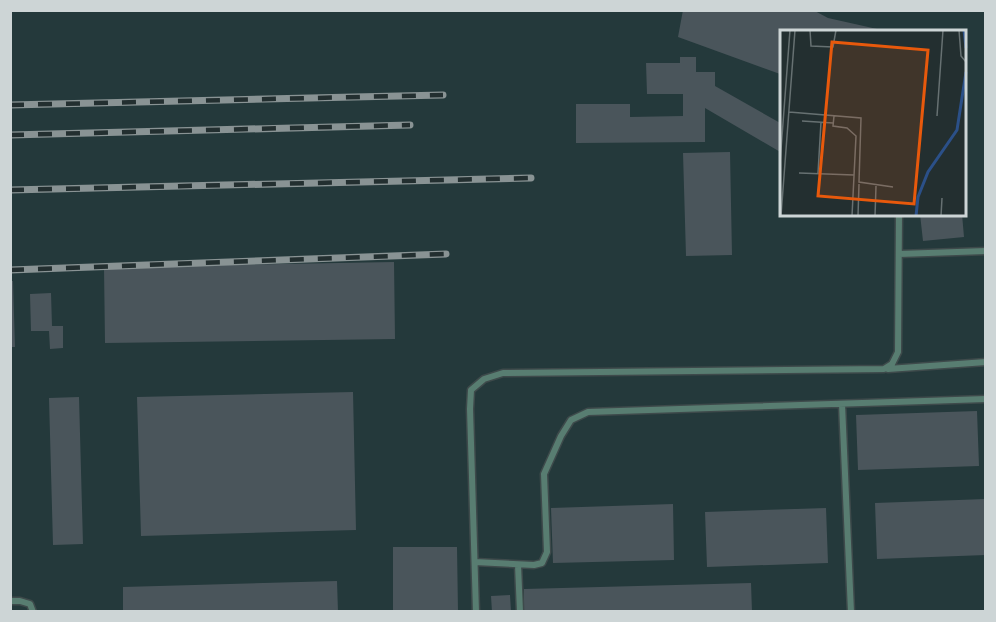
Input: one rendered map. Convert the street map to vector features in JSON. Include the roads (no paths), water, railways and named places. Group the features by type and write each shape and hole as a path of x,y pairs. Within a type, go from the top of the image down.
{"lane":[{"path":"884,369 892,364 898,352 899,216"},
{"path":"898,254 986,250"},
{"path":"476,612 470,409 471,390 484,379 503,373 884,369 986,362"},
{"path":"475,562 518,565 542,563 547,552 544,474 571,420 588,412 986,399"},
{"path":"842,404 851,612"},
{"path":"518,565 520,612"},
{"path":"10,601 30,604 33,612"}],"railway":[{"path":"10,105 443,95"},
{"path":"10,135 410,125"},
{"path":"10,190 531,178"},
{"path":"10,270 446,254"}]}
